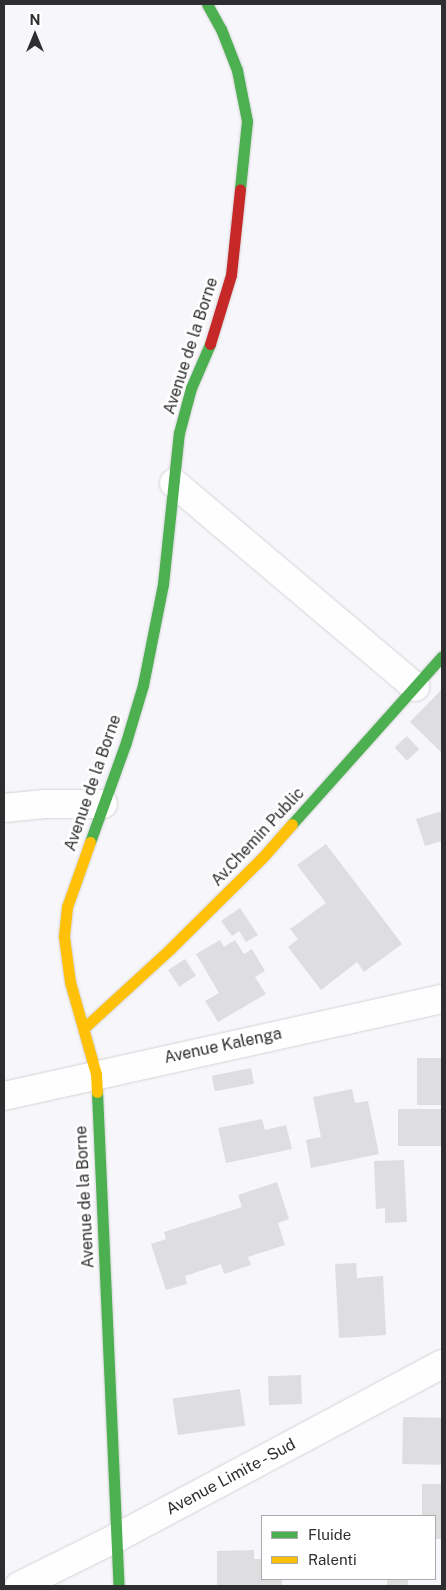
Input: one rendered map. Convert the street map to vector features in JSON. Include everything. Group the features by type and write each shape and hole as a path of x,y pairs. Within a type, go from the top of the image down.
{"street":[{"name":"Avenue de la Borne","path":"119,1586 96,1074 85,1027 70,982 64,938 66,907 143,685 163,584 179,433 191,388 210,345 231,275 247,121 238,70 221,28 207,4"},
{"path":"174,484 415,687"},
{"name":"Av.Chemin Public","path":"85,1027 177,942 262,858 442,656"},
{"path":"4,808 103,804"},
{"name":"Avenue Kalenga","path":"4,1096 96,1074 442,999"},
{"name":"Avenue Limite - Sud","path":"19,1586 118,1537 442,1364"}],"building":[{"path":"442,689 442,753 410,722"},
{"path":"407,736 419,749 407,761 395,748"},
{"path":"442,811 442,841 425,846 416,819"},
{"path":"326,844 402,944 364,972 357,962 321,990 288,947 298,939 290,929 326,903 297,865"},
{"path":"240,908 258,935 246,942 239,931 232,936 221,921"},
{"path":"220,940 224,947 235,940 244,954 252,949 265,971 255,977 266,994 218,1022 205,1001 219,993 196,954"},
{"path":"185,959 196,976 179,987 168,970"},
{"path":"417,1058 442,1058 442,1105 417,1105"},
{"path":"251,1068 254,1084 215,1091 212,1076"},
{"path":"352,1089 355,1103 368,1101 379,1154 311,1168 306,1140 321,1137 313,1097"},
{"path":"398,1109 442,1109 442,1146 398,1146"},
{"path":"262,1119 265,1130 286,1125 292,1149 226,1163 218,1128"},
{"path":"404,1160 407,1222 385,1223 385,1208 376,1209 374,1161"},
{"path":"277,1182 289,1219 278,1223 285,1245 248,1257 251,1265 224,1274 221,1264 185,1276 187,1284 166,1290 151,1244 166,1239 164,1232 242,1207 238,1195"},
{"path":"356,1263 357,1278 383,1276 386,1335 339,1338 335,1264"},
{"path":"301,1375 302,1404 269,1405 268,1376"},
{"path":"240,1389 245,1426 178,1435 173,1398"},
{"path":"403,1417 442,1418 441,1465 402,1464"},
{"path":"422,1484 442,1484 442,1539 436,1539 436,1515 422,1515"},
{"path":"254,1550 254,1559 261,1559 261,1580 282,1580 282,1586 217,1586 217,1551"},
{"path":"387,1580 408,1580 408,1585 387,1585"}],"traffic: fast":[{"path":"207,4 221,29 237,70 247,121 240,189"},
{"path":"90,842 126,742 143,685 163,584 179,433 191,388 210,344"},
{"path":"292,824 442,656"},
{"path":"97,1092 119,1586"}],"traffic: slow":[{"path":"85,1027 170,949 262,858 292,824"},
{"path":"90,842 67,907 64,937 70,982 96,1074 97,1092"}],"traffic: jam":[{"path":"210,344 231,275 240,189"}]}
